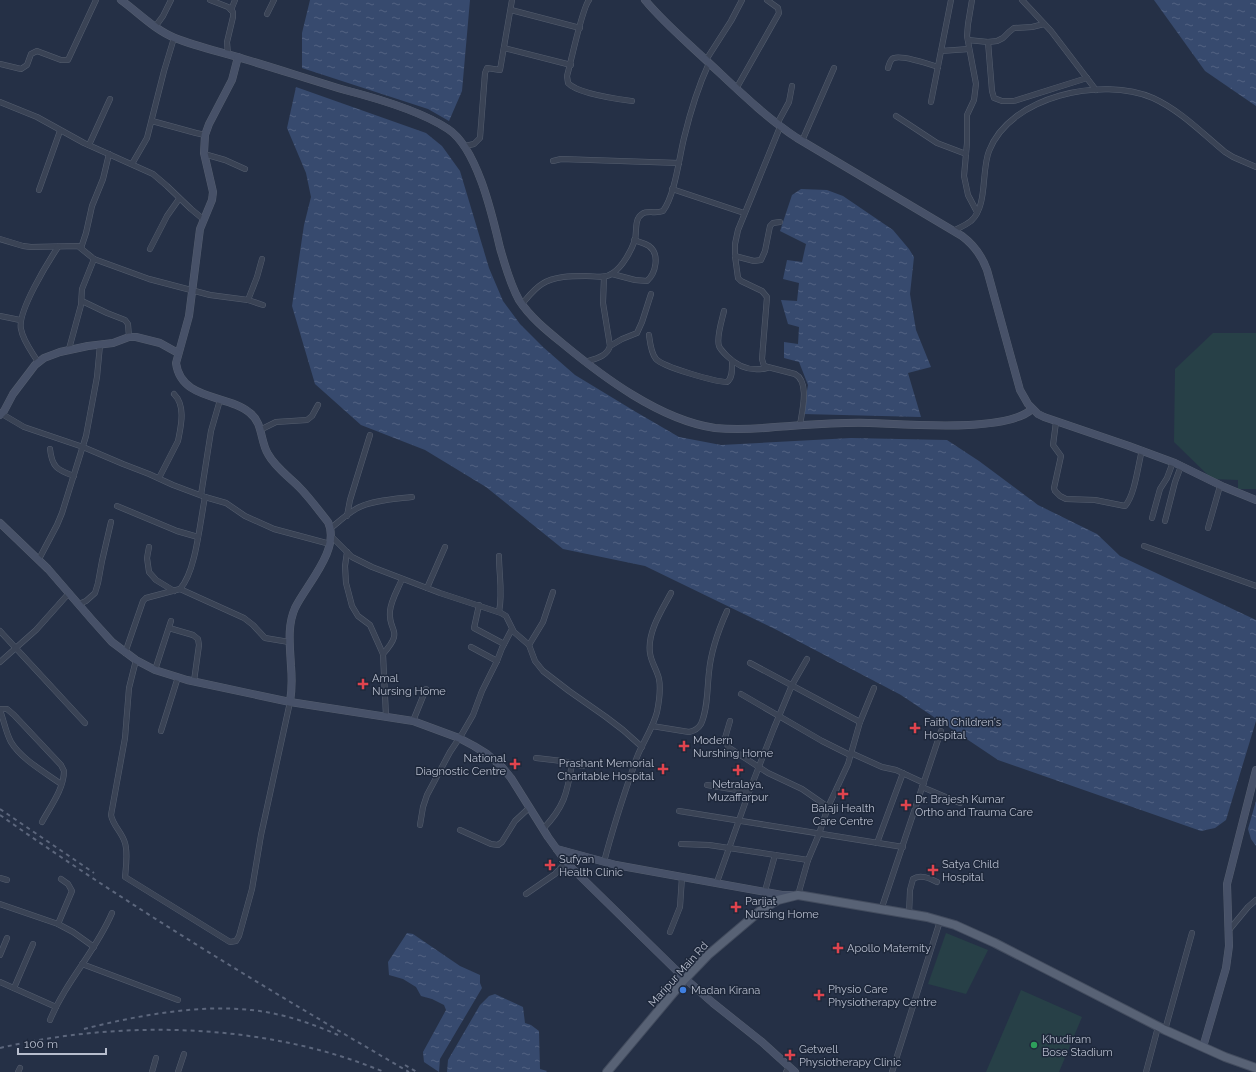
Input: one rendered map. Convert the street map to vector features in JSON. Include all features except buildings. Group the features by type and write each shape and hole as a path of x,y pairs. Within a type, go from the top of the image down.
{"main road":[{"path":"798,896 909,915 955,925 995,943 1161,1028 1203,1047 1256,1068"},
{"name":"Maripur Main Rd","path":"606,1072 685,979 708,955 761,910 778,900 798,896"}],"street":[{"path":"0,64 21,69 26,65 31,54 37,51 62,60 68,60 96,0"},
{"path":"121,0 155,27 174,38 370,97 437,122 450,130 465,146 474,162 508,276 515,293 522,304 539,324 585,362 614,383 645,402 673,415 700,425 736,429 858,422 924,425 973,424 997,422 1019,417 1028,413 1032,409"},
{"path":"155,27 163,16 171,0"},
{"path":"210,0 216,1 231,10"},
{"path":"228,55 227,42 233,18 231,10 235,0"},
{"path":"267,14 274,0"},
{"path":"465,146 474,144 480,138 486,70 487,68 500,70 512,0"},
{"path":"589,0 585,8 567,80 569,85 601,96 632,101"},
{"path":"645,0 660,17 736,89 779,126 962,236 974,247 984,262 995,294 1020,390 1023,397 1038,414 1056,422 1142,450 1173,462 1220,486 1256,500"},
{"path":"522,304 546,282 572,276 604,277 612,274 623,262 634,240 637,222 640,215 663,211 672,189 684,137 708,62 742,0"},
{"path":"736,89 779,13 778,8 767,0"},
{"path":"931,102 951,0"},
{"path":"972,0 968,24 968,40 976,84 974,100 967,115 964,176 968,195 977,212"},
{"path":"1022,0 1044,24 1096,90"},
{"path":"511,10 580,28"},
{"path":"968,40 988,42 1003,38 1014,28 1032,27 1044,24"},
{"path":"132,164 143,146 152,121 164,71 174,38"},
{"path":"988,42 992,91 994,98 997,100 1014,101 1087,78"},
{"path":"504,48 571,65"},
{"path":"940,51 969,49"},
{"path":"136,660 129,688 125,738 111,815 114,825 125,842 125,877 230,942 236,941 239,936 252,889 261,835 290,702 290,628 295,608 319,569 330,544 331,536 331,528 328,522 301,489 271,459 265,449 256,419 249,412 235,405 196,390 181,378 177,369 176,363 178,353 189,316 198,238 203,219 212,200 213,192 204,154 205,134 232,80 238,57"},
{"path":"888,68 892,59 895,57 905,58 938,67"},
{"path":"802,141 834,68"},
{"path":"767,368 762,362 767,297 762,291 741,281 738,278 735,256 736,236 788,102 792,86"},
{"path":"953,231 971,221 977,212 982,198 988,152 994,141 1006,126 1025,112 1045,101 1074,92 1096,90 1130,92 1153,98 1185,118 1225,152 1256,168"},
{"path":"89,145 110,99"},
{"path":"0,102 37,117 60,131 132,164 160,179 179,199 203,219"},
{"path":"896,116 937,143 966,154"},
{"path":"152,121 205,134"},
{"path":"39,190 60,131"},
{"path":"81,248 92,206 103,179 109,154"},
{"path":"204,154 245,168"},
{"path":"553,161 561,159 679,163"},
{"path":"672,189 744,213"},
{"path":"150,249 161,226 179,199"},
{"path":"735,256 754,261 761,260 765,252 770,226 780,222"},
{"path":"0,239 23,246 75,246 81,248 94,259 154,281 191,289 210,295 248,300 263,305"},
{"path":"612,274 641,281 647,281 650,279 655,264 654,254 650,247 634,240"},
{"path":"38,362 23,335 20,320 38,279 58,247"},
{"path":"69,349 82,301 82,289 94,259"},
{"path":"248,300 262,259"},
{"path":"585,362 603,355 609,350 610,346 603,303 604,277"},
{"path":"610,346 637,333 651,294"},
{"path":"82,301 125,320 128,324 129,337"},
{"path":"724,311 719,345 720,349 732,361 737,365 749,368 767,368 795,374 803,382 804,389 800,425"},
{"path":"0,316 20,320"},
{"path":"650,335 651,348 657,360 668,366 686,372 727,382 731,375 732,361"},
{"path":"178,353 166,346 136,336 113,343 69,349 38,362 13,394 1,415 24,427 83,447 203,496 222,501 231,505 245,516 274,530 330,544"},
{"path":"39,559 57,525 83,447 89,425 99,364 100,344"},
{"path":"159,478 178,441 182,407 178,397 174,394"},
{"path":"125,652 143,601 146,598 180,589 187,579 198,537 211,431 220,400"},
{"path":"260,430 276,422 307,420 312,416 318,405"},
{"path":"1056,422 1054,445 1062,456 1054,488 1060,496 1066,499 1095,500 1124,506 1127,503 1131,492 1142,450"},
{"path":"346,516 370,435"},
{"path":"50,449 51,458 55,468 59,471 74,476"},
{"path":"1152,518 1160,489 1167,478 1173,462"},
{"path":"1165,522 1175,482 1181,466"},
{"path":"1208,528 1220,486"},
{"path":"331,528 362,506 412,497"},
{"path":"117,506 172,529 198,537"},
{"path":"0,522 39,559 104,633 136,660 155,670 194,681 290,702 413,721 459,738 487,754 502,767 511,778 529,808 566,862 685,979 762,1042 790,1070"},
{"path":"79,604 95,594 111,522"},
{"path":"331,536 347,552 358,560 372,567 427,588 499,612 506,616 512,629 518,636 530,645 535,660 543,671 623,730 642,747"},
{"path":"1144,546 1256,586"},
{"path":"149,547 149,572 156,580 174,591"},
{"path":"427,588 445,547"},
{"path":"347,552 345,566 346,583 352,606 358,616 370,625 383,654 386,716"},
{"path":"499,556 499,574 502,596 499,612"},
{"path":"383,654 395,636 390,618 390,610 402,579"},
{"path":"180,589 244,618 265,638 289,642"},
{"path":"530,645 543,622 553,592"},
{"path":"0,662 46,620 69,593"},
{"path":"604,862 628,782 657,712 660,688 659,679 650,653 650,644 655,625 671,593"},
{"path":"479,605 474,628 504,644"},
{"path":"652,726 689,732 693,732 699,728 705,705 714,642 728,611"},
{"path":"155,670 171,621"},
{"path":"169,628 198,639 199,645 194,681"},
{"path":"420,825 427,795 450,752 473,715 482,690 512,629"},
{"path":"0,631 85,723"},
{"path":"471,647 497,660"},
{"path":"717,882 749,792 792,685 807,660"},
{"path":"750,663 860,722"},
{"path":"161,731 178,677"},
{"path":"557,849 616,865 717,882 782,895 798,896 808,860 828,807 848,764 860,722 874,688"},
{"path":"413,721 426,689"},
{"path":"741,694 780,717 850,754 903,773 923,785 960,803"},
{"path":"42,822 61,784 64,771 61,765 14,714 7,709 0,710 10,741 14,746 25,757 61,784"},
{"path":"730,721 725,738 728,747 776,777 802,789 828,807"},
{"path":"881,910 941,731"},
{"path":"536,758 562,761 583,766"},
{"path":"543,829 560,808 567,789 572,764"},
{"path":"1203,1047 1226,968 1230,946 1227,894 1228,875 1256,770"},
{"path":"877,843 903,773"},
{"path":"707,785 749,792"},
{"path":"460,830 491,844 498,845 502,842 515,821 529,808"},
{"path":"680,811 903,847"},
{"path":"681,844 709,845 808,860"},
{"path":"765,892 774,855"},
{"path":"526,894 555,874 566,862"},
{"path":"909,915 910,890 913,878 921,876 937,882"},
{"path":"670,932 680,907 682,877"},
{"path":"0,878 7,880"},
{"path":"58,924 72,891 68,884 61,879"},
{"path":"1229,930 1248,907 1256,900"},
{"path":"0,904 58,924 73,932 94,947"},
{"path":"50,1020 56,1007 94,947 112,913"},
{"path":"892,1072 940,921"},
{"path":"1146,1072 1192,933"},
{"path":"0,955 8,938"},
{"path":"14,988 33,944"},
{"path":"82,964 178,1000"},
{"path":"0,982 56,1007"},
{"path":"178,1072 184,1054"},
{"path":"152,1072 156,1058"}],"green space":[{"path":"1213,333 1256,333 1256,489 1238,489 1238,480 1212,479 1174,442 1175,369"},
{"path":"946,933 988,950 966,994 928,984"},
{"name":"Khudiram Bose Stadium","path":"1021,990 1082,1017 1059,1072 986,1072"}],"water":[{"path":"310,0 470,0 462,91 449,121 428,109 302,68 302,33"},
{"path":"1154,0 1256,0 1256,106 1205,71"},
{"path":"296,87 426,133 442,146 460,171 489,268 503,301 520,324 543,347 575,375 679,437 721,445 851,438 947,440 979,461 1038,505 1097,534 1120,556 1256,620 1256,721 1226,820 1215,828 1201,831 998,760 901,695 775,629 645,566 563,549 486,487 425,450 361,425 315,384 292,306 304,225 311,197 306,173 287,128"},
{"path":"801,189 827,190 843,196 893,230 914,257 910,294 916,330 931,367 908,373 921,417 803,414 808,385 799,362 784,358 784,342 798,344 799,327 788,324 781,300 797,301 799,283 783,279 787,260 802,262 806,244 780,231 792,195"},
{"path":"1256,801 1256,846 1251,839 1248,829"},
{"path":"407,933 413,934 460,966 480,975 480,983 482,988 440,1059 439,1072 424,1062 423,1052 446,1010 444,1005 432,999 421,996 416,987 403,979 389,975 388,962"},
{"path":"495,994 523,1007 525,1023 531,1025 539,1031 540,1069 547,1071 546,1072 447,1072 448,1060 480,1005 489,996"}],"railway":[{"path":"0,809 94,873"},
{"path":"0,815 151,916 305,1011 409,1072"},
{"path":"84,1029 167,1012 231,1009 262,1011 285,1016 317,1026 338,1035"},
{"path":"0,1048 47,1039 95,1033 145,1030 194,1031 244,1035 292,1044 339,1056 384,1072"},
{"path":"405,1065 417,1072"}],"place":[{"name":"Amal Nursing Home","path":"363,684"},
{"name":"Faith Children's Hospital","path":"915,728"},
{"name":"Modern Nurshing Home","path":"684,746"},
{"name":"National Diagnostic Centre","path":"515,764"},
{"name":"Prashant Memorial Charitable Hospital","path":"663,769"},
{"name":"Netralaya, Muzaffarpur","path":"738,770"},
{"name":"Balaji Health Care Centre","path":"843,794"},
{"name":"Dr. Brajesh Kumar Ortho and Trauma Care","path":"906,805"},
{"name":"Sufyan Health Clinic","path":"550,865"},
{"name":"Satya Child Hospital","path":"933,870"},
{"name":"Parijat Nursing Home","path":"736,907"},
{"name":"Apollo Maternity","path":"838,948"},
{"name":"Madan Kirana","path":"683,990"},
{"name":"Physio Care Physiotherapy Centre","path":"819,995"},
{"name":"Khudiram Bose Stadium","path":"1034,1045"},
{"name":"Getwell Physiotherapy Clinic","path":"790,1055"}]}
